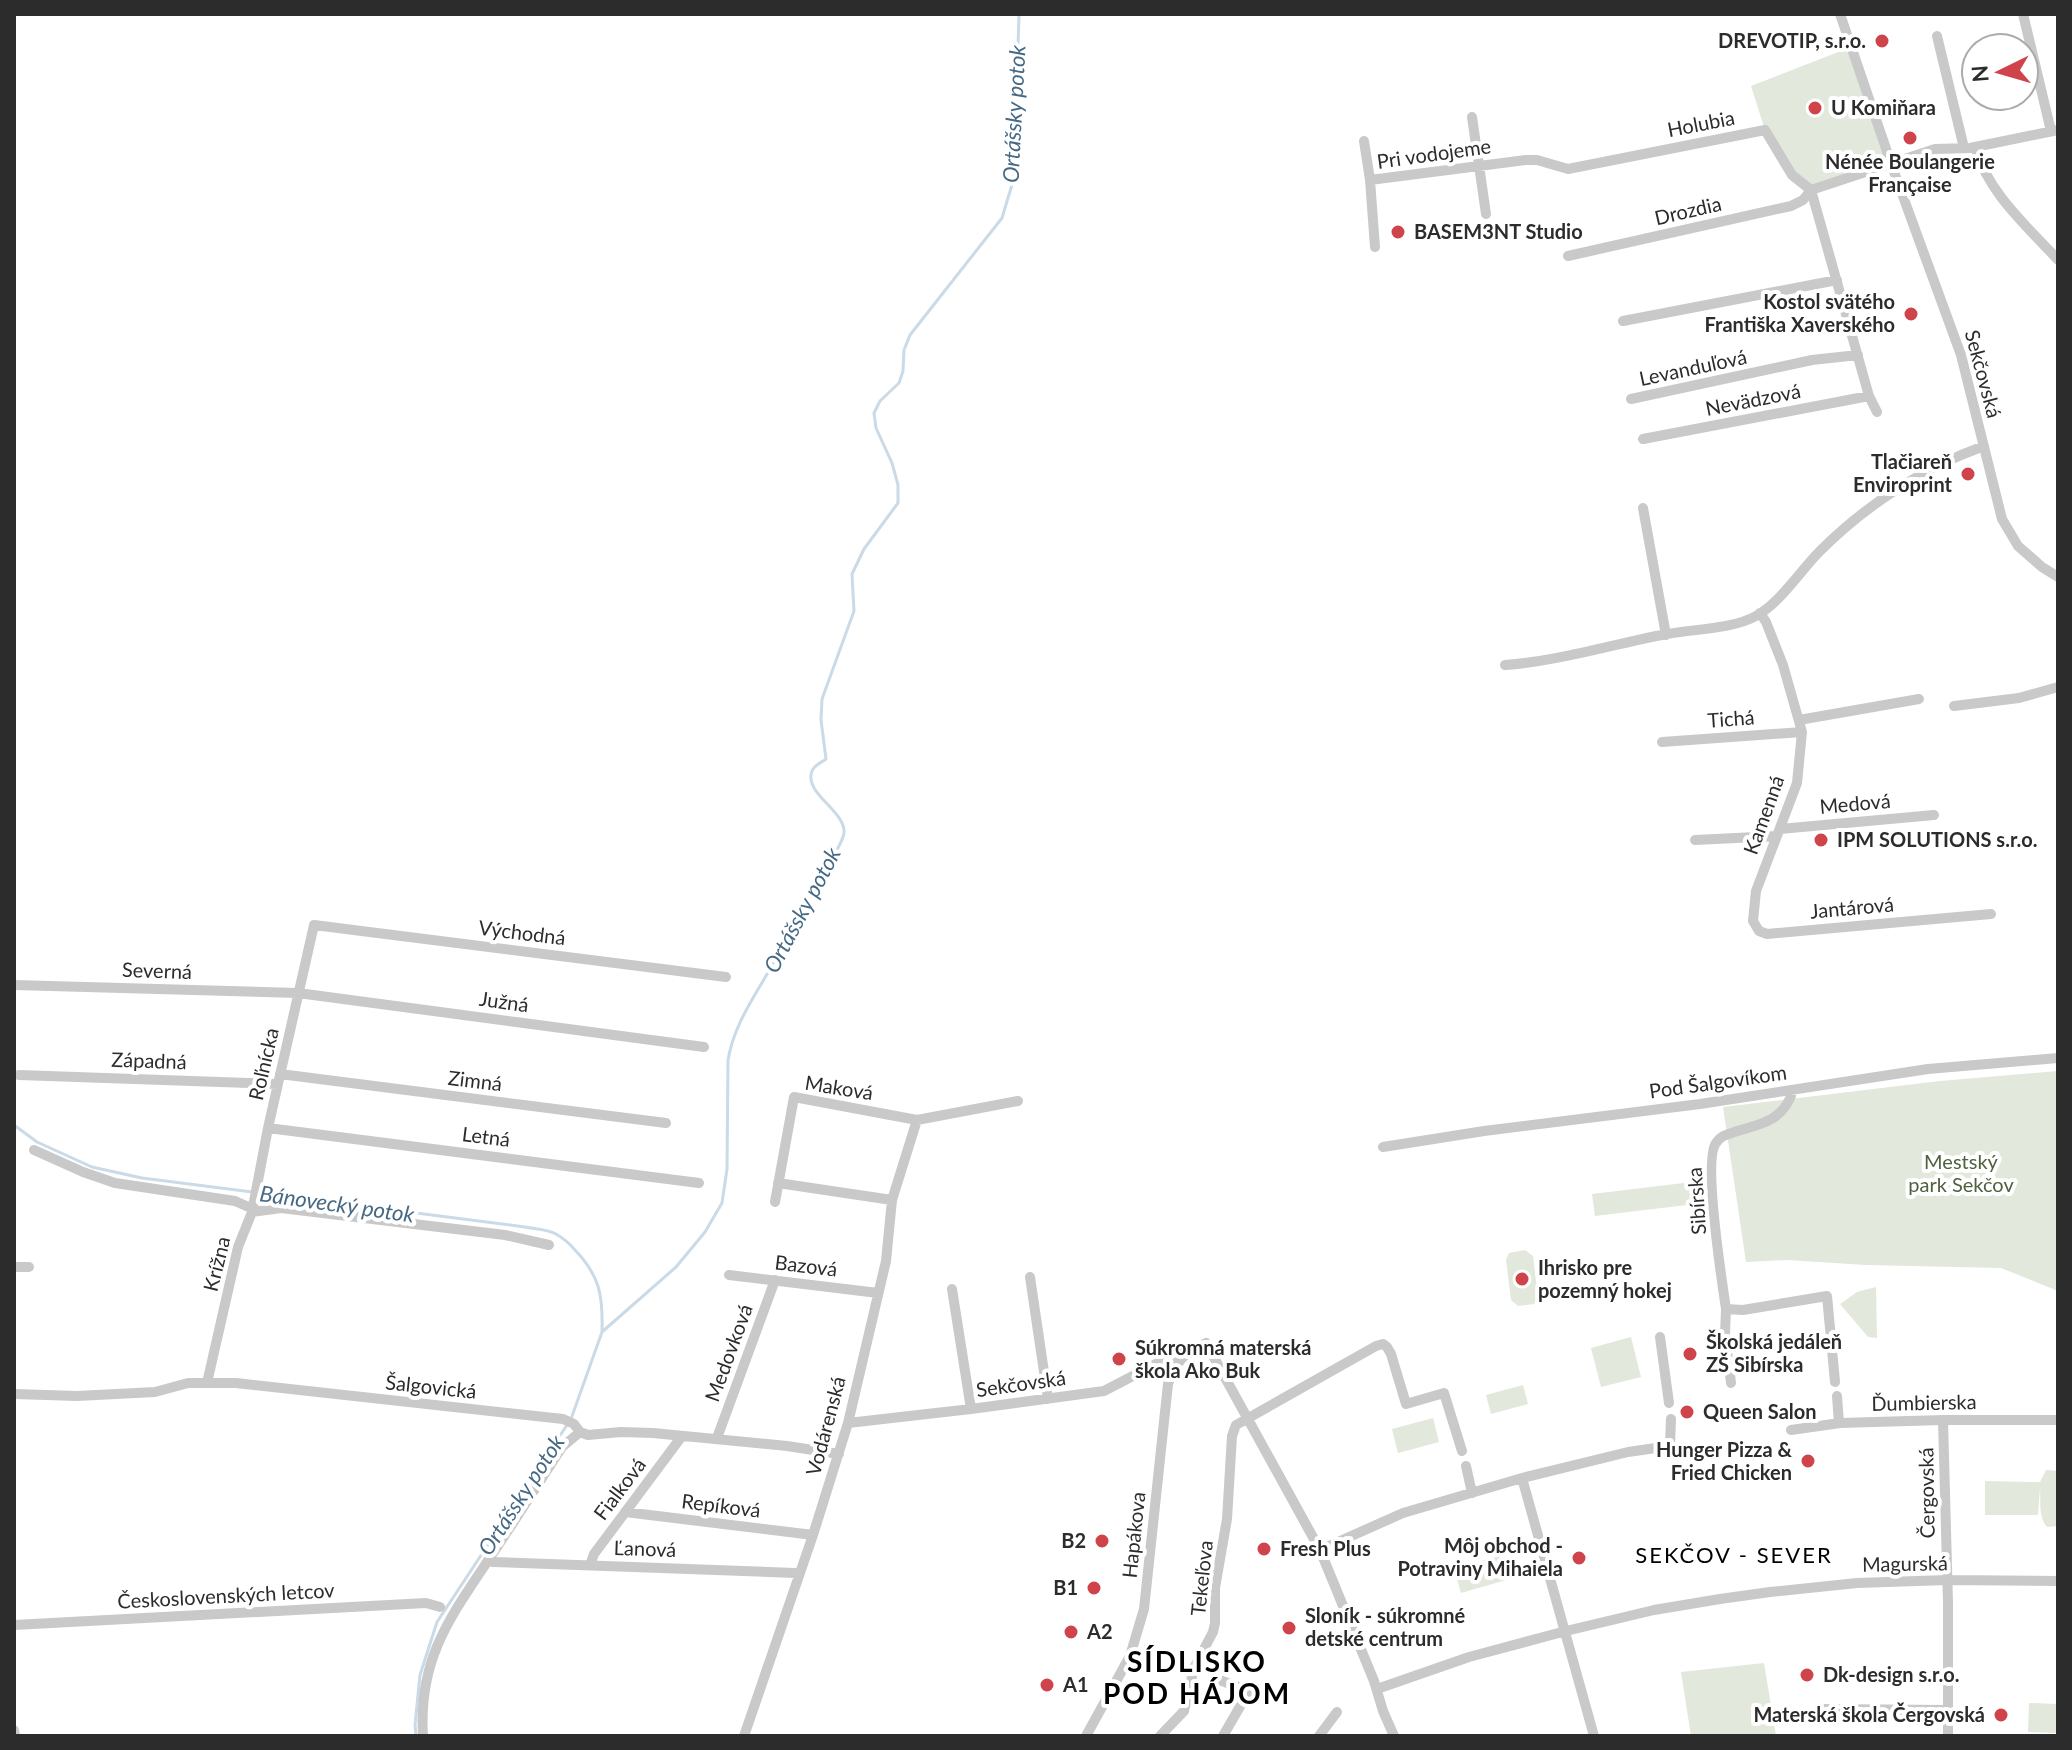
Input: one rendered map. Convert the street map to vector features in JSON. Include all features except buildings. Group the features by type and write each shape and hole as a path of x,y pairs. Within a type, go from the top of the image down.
{"street":[{"name":"Sekčovská","path":"1840,14 1961,355 1998,508 2018,546 2058,577"},
{"path":"1877,412 1869,396 1811,190 1935,149 1970,147 2054,130 2023,14"},
{"path":"1937,36 1970,147 1989,181 2010,208 2058,260"},
{"path":"1472,117 1486,214"},
{"name":"Holubia","path":"1568,169 1765,130 1792,175 1811,190"},
{"path":"1364,141 1370,180"},
{"name":"Pri vodojeme","path":"1375,247 1370,180 1526,160 1568,169"},
{"name":"Drozdia","path":"1568,256 1594,256 1791,206 1803,200 1811,190"},
{"path":"1623,321 1837,280"},
{"name":"Levanduľová","path":"1631,399 1812,360 1858,355"},
{"name":"Nevädzová","path":"1643,439 1869,396"},
{"path":"1505,665 1546,660 1741,622 1771,604 1834,538 1878,503 1926,471 1984,446"},
{"path":"1643,508 1666,635"},
{"name":"Kamenná","path":"1756,891 1797,783 1802,732 1771,633 1760,613"},
{"path":"1954,706 2019,698 2058,687"},
{"path":"1799,720 1919,699"},
{"name":"Tichá","path":"1662,742 1802,732"},
{"name":"Medová","path":"1695,840 1934,815"},
{"name":"Jantárová","path":"1756,891 1753,921 1759,931 1767,934 1991,914"},
{"name":"Východná","path":"314,925 726,977"},
{"name":"Roľnícka","path":"254,1207 268,1128 314,925"},
{"name":"Severná","path":"14,985 298,993"},
{"name":"Južná","path":"298,993 704,1047"},
{"name":"Pod Šalgovíkom","path":"1383,1147 1928,1069 2058,1058"},
{"name":"Západná","path":"19,1075 279,1079"},
{"name":"Zimná","path":"279,1079 666,1123"},
{"name":"Sibírska","path":"1731,1381 1712,1151 1717,1140 1726,1135 1774,1118 1789,1104 1793,1090"},
{"name":"Maková","path":"775,1202 794,1097 917,1120"},
{"path":"917,1120 1018,1101"},
{"name":"Vodárenská","path":"744,1736 848,1423 886,1261 892,1200 917,1120"},
{"name":"Letná","path":"268,1128 699,1183"},
{"path":"34,1150 115,1183 235,1201 254,1207 505,1235 549,1245"},
{"path":"778,1183 892,1200"},
{"name":"Krížna","path":"207,1383 238,1247 254,1207"},
{"path":"14,1267 29,1267"},
{"name":"Bazová","path":"729,1275 878,1293"},
{"path":"1030,1277 1048,1399"},
{"name":"Medovková","path":"717,1438 775,1280"},
{"path":"952,1289 971,1409"},
{"path":"1726,1309 1743,1310 1827,1296 1835,1382"},
{"path":"1660,1337 1669,1403"},
{"path":"1190,1350 1206,1343 1320,1550 1394,1736"},
{"path":"1248,1417 1379,1344 1387,1347 1393,1359 1406,1404 1444,1393 1462,1451"},
{"name":"Sekčovská","path":"848,1423 1104,1391 1177,1353 1190,1350"},
{"name":"Hapákova","path":"1086,1736 1130,1656 1144,1609 1168,1384 1175,1365 1190,1350"},
{"name":"Šalgovická","path":"14,1394 77,1396 155,1392 188,1383 236,1383 563,1419 588,1435 653,1433 839,1454"},
{"path":"1837,1396 1839,1423"},
{"name":"Tekeľova","path":"1160,1736 1184,1711 1194,1668 1213,1632 1215,1588 1227,1519 1232,1436 1236,1425 1248,1417"},
{"path":"1320,1550 1403,1513 1522,1478 1628,1452 1670,1446 1671,1419"},
{"name":"Čergovská","path":"1943,1420 1948,1736"},
{"name":"Ďumbierska","path":"1791,1430 1839,1423 2058,1420"},
{"path":"423,1736 421,1709 426,1681 443,1629 577,1428"},
{"name":"Fialková","path":"590,1565 594,1554 682,1436"},
{"path":"1466,1466 1472,1493"},
{"path":"1522,1478 1594,1736"},
{"name":"Repíková","path":"625,1512 813,1535"},
{"name":"Ľanová","path":"489,1560 795,1573 798,1576"},
{"name":"Magurská","path":"1377,1689 1469,1657 1654,1610 1770,1592 1857,1583 2058,1581"},
{"name":"Československých letcov","path":"14,1625 426,1603 440,1607"},
{"path":"1214,1678 1249,1691 1223,1736"},
{"path":"1822,1709 1948,1710"},
{"path":"1319,1736 1337,1712"}],"green space":[{"name":"U Komiňara","path":"1851,47 1891,164 1811,190 1792,175 1765,130 1751,86"},
{"name":"Mestský park Sekčov","path":"2058,1071 2058,1291 2001,1268 1787,1260 1746,1262 1723,1107 1940,1081"},
{"path":"1692,1182 1695,1204 1595,1216 1592,1194"},
{"name":"Ihrisko pre pozemný hokej","path":"1525,1250 1533,1256 1538,1297 1534,1304 1518,1306 1511,1300 1506,1260 1509,1253"},
{"path":"1876,1287 1877,1338 1868,1337 1840,1304 1857,1292"},
{"path":"1631,1337 1641,1377 1601,1387 1591,1348"},
{"path":"1523,1385 1528,1404 1491,1414 1486,1395"},
{"path":"1433,1418 1439,1442 1398,1453 1392,1429"},
{"path":"2046,1470 2058,1471 2058,1526 2047,1527 2044,1523 2040,1488 2038,1515 1985,1515 1985,1481 2040,1482"},
{"path":"1500,1556 1506,1580 1461,1593 1454,1568"},
{"path":"1764,1663 1776,1736 1691,1736 1681,1672"},
{"path":"2029,1703 2058,1704 2058,1733 2028,1732"}],"waterway":[{"name":"Ortášsky potok","path":"571,1419 602,1332 676,1267 705,1232 722,1203 727,1169 728,1060 731,1047 745,1012 843,838 843,825 839,817 813,787 811,779 813,769 826,759 822,699 854,611 852,574 864,549 898,503 898,485 876,428 874,413 880,401 899,383 904,350 910,335 1002,218 1014,178 1019,14"},
{"name":"Bánovecký potok","path":"14,1125 37,1142 92,1167 142,1178 552,1232 573,1248 595,1278 602,1307 602,1331"},
{"name":"Ortášsky potok","path":"416,1736 420,1675 437,1622 567,1425"}],"place":[{"name":"DREVOTIP, s.r.o.","path":"1882,41"},
{"name":"U Komiňara","path":"1815,108"},
{"name":"Nénée Boulangerie Française","path":"1910,138"},
{"name":"BASEM3NT Studio","path":"1398,232"},
{"name":"Kostol svätého Františka Xaverského","path":"1911,314"},
{"name":"Tlačiareň Enviroprint","path":"1968,474"},
{"name":"IPM SOLUTIONS s.r.o.","path":"1821,840"},
{"name":"Ihrisko pre pozemný hokej","path":"1522,1279"},
{"name":"Školská jedáleň ZŠ Sibírska","path":"1690,1354"},
{"name":"Súkromná materská škola Ako Buk","path":"1119,1359"},
{"name":"Queen Salon","path":"1687,1412"},
{"name":"Hunger Pizza & Fried Chicken","path":"1808,1461"},
{"name":"B2","path":"1102,1541"},
{"name":"Fresh Plus","path":"1264,1549"},
{"name":"Môj obchod - Potraviny Mihaiela","path":"1579,1558"},
{"name":"B1","path":"1094,1588"},
{"name":"Sloník - súkromné detské centrum","path":"1289,1628"},
{"name":"A2","path":"1071,1632"},
{"name":"Dk-design s.r.o.","path":"1807,1675"},
{"name":"A1","path":"1047,1685"},
{"name":"Materská škola Čergovská","path":"2001,1715"}],"district":[{"name":"SEKČOV - SEVER","path":"1734,1555"},
{"name":"SÍDLISKO POD HÁJOM","path":"1197,1678"}]}
